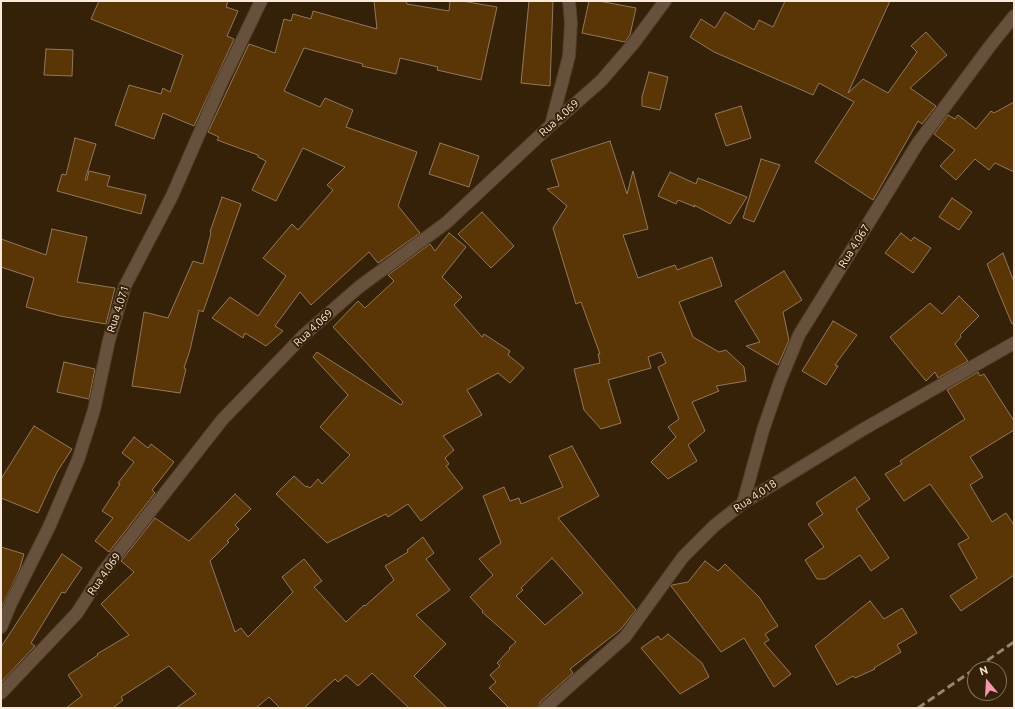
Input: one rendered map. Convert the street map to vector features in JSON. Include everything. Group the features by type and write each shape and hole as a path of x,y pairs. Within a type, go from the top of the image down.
{"street":[{"name":"Rua 4.071","path":"1,627 11,603 49,527 78,460 94,410 108,340 125,286 172,196 220,86 261,1"},
{"path":"551,125 569,56 571,23 569,1"},
{"name":"Rua 4.069","path":"1,693 77,613 103,572 218,426 266,374 304,335 358,287 446,223 551,125 601,81 633,44 665,1"},
{"name":"Rua 4.067","path":"743,503 763,430 780,381 799,336 918,143 1014,16"},
{"name":"Rua 4.018","path":"545,708 625,637 683,557 714,526 743,503 862,430 1014,344"}],"building":[{"path":"99,1 228,1 226,7 238,11 227,36 234,39 194,126 163,113 154,139 115,125 129,85 161,94 163,88 170,92 183,55 91,19"},
{"path":"374,1 406,1 407,4 449,11 450,1 462,1 497,7 481,80 437,70 438,67 400,58 396,74 362,66 363,64 304,48 284,91 320,107 325,98 353,110 346,127 417,152 398,206 420,233 378,263 369,252 311,305 300,292 275,326 283,331 266,346 245,333 243,338 212,318 230,297 258,316 286,276 263,258 292,224 298,230 333,190 327,185 345,167 303,148 276,201 252,190 266,161 258,157 258,155 217,140 219,137 208,132 249,44 275,53 284,19 291,21 293,14 311,19 313,11 377,29"},
{"path":"529,1 553,1 550,86 521,83"},
{"path":"589,1 599,1 636,8 630,35 625,42 582,33"},
{"path":"785,1 890,1 848,93 863,79 888,93 917,52 911,46 926,32 947,55 910,88 936,106 922,124 918,121 873,200 815,162 854,102 819,83 813,95 714,52 690,37 701,19 715,28 725,12 754,30 759,20 773,27"},
{"path":"46,49 73,50 72,76 44,75"},
{"path":"649,72 668,77 660,110 642,106 642,97"},
{"path":"1014,102 1014,172 995,163 989,170 975,159 956,180 940,166 955,150 934,134 948,115 955,119 958,115 976,129 991,111 994,113"},
{"path":"741,106 751,138 726,146 715,114"},
{"path":"75,138 96,144 85,180 87,180 89,171 110,176 107,186 146,195 141,214 57,191 62,174 66,175"},
{"path":"610,141 627,194 633,171 648,229 623,235 638,278 675,265 677,270 712,257 722,286 679,302 693,337 719,352 726,350 744,367 746,381 716,386 719,391 692,402 705,431 688,445 697,461 668,479 651,462 676,437 668,427 679,419 658,367 666,363 661,352 648,357 651,368 608,380 621,423 601,429 584,410 574,369 600,363 598,354 600,354 581,302 576,304 553,228 567,206 547,189 559,186 551,160"},
{"path":"440,143 479,156 469,187 429,174"},
{"path":"761,159 780,165 754,222 743,218"},
{"path":"670,172 696,184 698,178 747,197 730,224 694,205 695,207 678,200 676,204 658,196"},
{"path":"222,197 241,204 203,312 199,310 190,350 184,368 186,369 180,393 132,386 144,312 168,318 193,261 203,264 210,232"},
{"path":"952,198 972,212 959,230 939,217"},
{"path":"482,212 514,246 491,268 458,234"},
{"path":"52,229 87,237 77,282 115,288 106,324 60,316 26,307 34,278 1,267 1,239 46,255"},
{"path":"449,233 466,247 442,277 462,297 454,305 482,337 484,334 510,351 508,355 524,368 510,383 498,373 467,390 482,415 443,436 454,450 445,458 449,464 446,466 463,488 421,521 408,504 388,517 386,514 327,543 276,494 294,476 306,487 307,486 310,488 318,479 322,484 350,455 320,427 348,395 313,357 317,352 401,405 403,402 333,327 358,301 365,308 394,281 388,275 430,244 435,251"},
{"path":"901,233 911,241 914,237 931,248 913,273 885,253"},
{"path":"1003,253 1014,282 1014,323 1012,324 987,264"},
{"path":"784,271 802,300 783,312 789,340 778,365 746,346 760,342 735,301"},
{"path":"959,296 979,316 960,335 961,337 955,344 968,361 938,378 935,372 926,381 890,337 930,303 942,314"},
{"path":"833,321 857,335 835,365 838,366 826,385 802,371"},
{"path":"64,362 95,369 89,399 57,392"},
{"path":"978,372 980,376 984,374 1014,421 1014,430 970,457 983,477 970,485 992,522 1006,513 1014,525 1014,575 961,611 950,596 977,578 958,544 969,538 930,484 904,501 885,474 902,464 900,461 965,419 947,390"},
{"path":"34,426 72,449 57,472 38,513 1,498 1,479"},
{"path":"134,437 148,448 151,444 174,462 152,490 155,493 109,552 95,541 113,518 102,511 120,484 118,483 134,462 122,453"},
{"path":"572,446 599,496 558,518 636,610 620,630 570,669 573,673 540,702 538,708 509,708 489,688 496,682 490,675 500,666 497,663 516,642 482,612 483,611 470,597 493,575 479,559 501,543 483,496 504,487 510,501 519,498 521,504 563,487 549,456","holes":["552,558 583,593 545,625 516,596 523,590 521,588"]},
{"path":"855,477 870,499 856,509 889,558 871,571 860,555 825,579 817,579 805,560 824,547 808,524 823,514 816,503"},
{"path":"235,494 251,509 235,525 239,529 227,541 229,542 210,561 235,632 241,628 248,637 293,592 282,577 304,559 322,581 314,587 346,622 394,580 385,566 408,552 407,550 423,537 434,553 426,559 450,590 416,615 446,644 414,676 447,708 409,708 372,673 358,686 346,675 338,682 335,679 304,708 280,708 269,697 256,708 176,708 196,694 169,666 121,697 123,700 113,708 66,708 82,696 68,675 98,655 97,654 129,635 101,604 134,572 121,561 155,518 189,541"},
{"path":"1,547 24,554 19,571 1,608"},
{"path":"62,554 82,568 65,593 62,592 31,643 35,646 1,682 1,647"},
{"path":"705,561 718,571 725,564 759,597 778,626 765,634 769,640 764,643 791,674 774,687 744,638 721,652 671,586 688,582"},
{"path":"870,601 884,619 902,608 917,633 897,645 901,652 874,668 875,669 855,678 853,676 837,685 815,646"},
{"path":"668,634 702,663 709,677 680,694 641,648 658,636 661,640"}],"railway":[{"path":"918,708 1014,642"}]}
